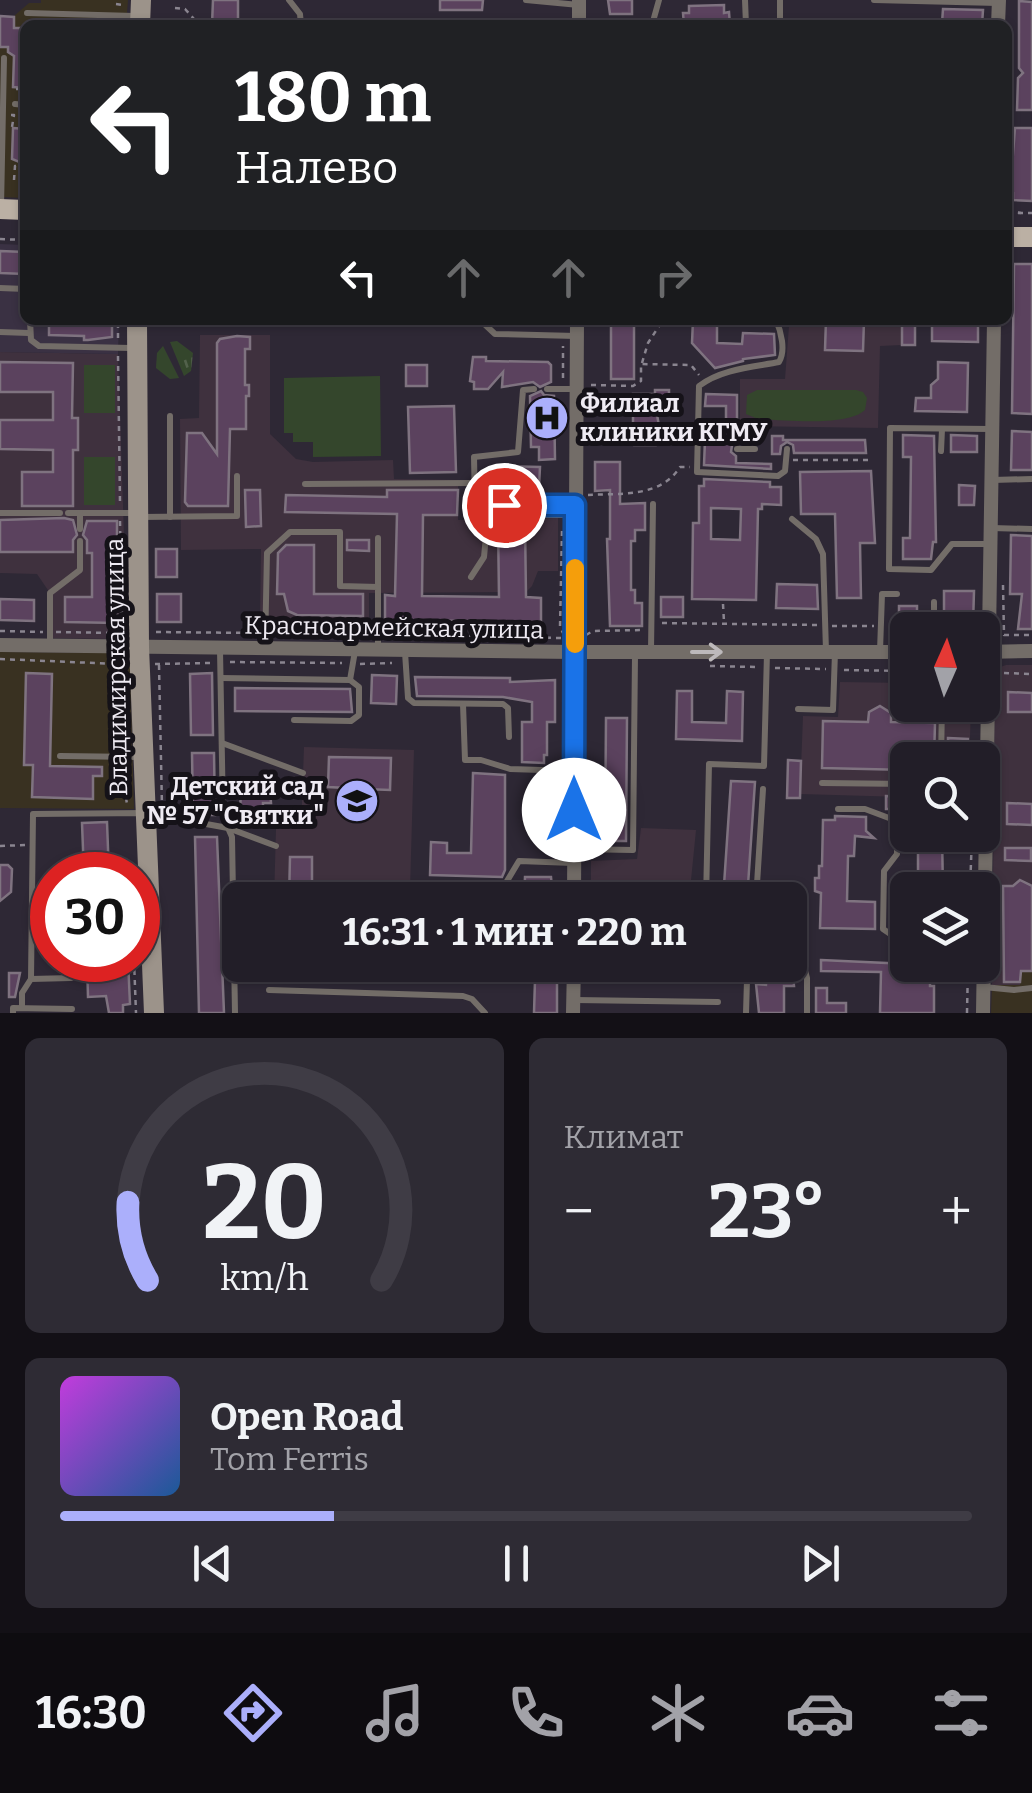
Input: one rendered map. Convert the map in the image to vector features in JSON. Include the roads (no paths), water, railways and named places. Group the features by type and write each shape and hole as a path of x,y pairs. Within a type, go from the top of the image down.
{"main road":[{"name":"Владимирская улица","path":"136,325 128,348 132,515 143,644 144,757 154,814 150,852"},
{"name":"Владимирская улица","path":"151,982 154,1013"}],"street":[{"path":"988,612 994,325"},
{"path":"572,330 578,645 574,882"},
{"name":"Красноармейская улица","path":"0,645 50,639 143,644 220,655 266,641 354,657 378,643 406,657 578,645 767,660 830,652 890,652"},
{"path":"1000,652 1032,652"},
{"path":"983,1013 984,982"}],"lane":[{"path":"526,0 578,3"},
{"path":"874,0 998,2"},
{"path":"27,13 108,15 136,11"},
{"path":"108,15 108,20"},
{"path":"0,209 4,58"},
{"path":"15,104 20,104"},
{"path":"30,325 31,340 39,346 128,348"},
{"path":"485,325 495,334 572,330"},
{"path":"778,325 783,357 779,362 746,367 699,386 697,472 778,476 785,471 787,449"},
{"path":"0,332 29,333"},
{"path":"546,389 576,387"},
{"path":"534,389 523,390 518,452 474,458 475,505 575,508"},
{"path":"170,416 170,516"},
{"path":"991,544 952,544 931,570 889,569 890,428 993,429"},
{"path":"941,452 942,428"},
{"path":"736,449 755,450"},
{"path":"0,513 237,516 237,476"},
{"path":"992,480 1032,479"},
{"path":"306,484 474,483"},
{"path":"506,882 519,861 633,850 643,652 650,622 653,504"},
{"path":"471,577 484,556 488,514 575,508"},
{"path":"80,513 80,529"},
{"path":"792,519 816,539 823,554 834,670 833,710 798,710"},
{"path":"991,528 1032,529"},
{"path":"266,641 267,553 290,532 340,532 340,586 378,587"},
{"path":"378,538 378,643"},
{"path":"50,639 50,593 80,570 80,541"},
{"path":"880,652 882,594 897,594"},
{"path":"934,602 934,612"},
{"path":"220,655 223,816 232,837 235,1013"},
{"path":"350,680 354,657"},
{"path":"406,657 408,698 414,703 503,704 508,708 508,737"},
{"path":"706,882 709,764 764,766 767,660"},
{"path":"220,678 350,680 359,687 358,715 351,721 294,720"},
{"path":"463,704 465,760 481,760 510,769 574,771"},
{"path":"222,743 303,773"},
{"path":"60,756 144,757"},
{"path":"822,782 890,784"},
{"path":"757,882 763,790"},
{"path":"838,809 865,810 890,819"},
{"path":"32,852 33,814 154,814 228,828 276,846"},
{"path":"890,934 883,929 884,871 896,852"},
{"path":"22,1008 22,993 30,979"},
{"path":"746,1013 748,982"},
{"path":"807,982 807,1013"},
{"path":"984,987 1032,988"},
{"path":"269,990 463,996 472,999 484,1013"},
{"path":"574,1007 718,1002"},
{"path":"13,1013 13,1008 72,1009"}],"place":[{"name":"Филиал клиники КГМУ","path":"547,418"},
{"name":"Детский сад № 57 \"Святки\"","path":"357,801"}]}
